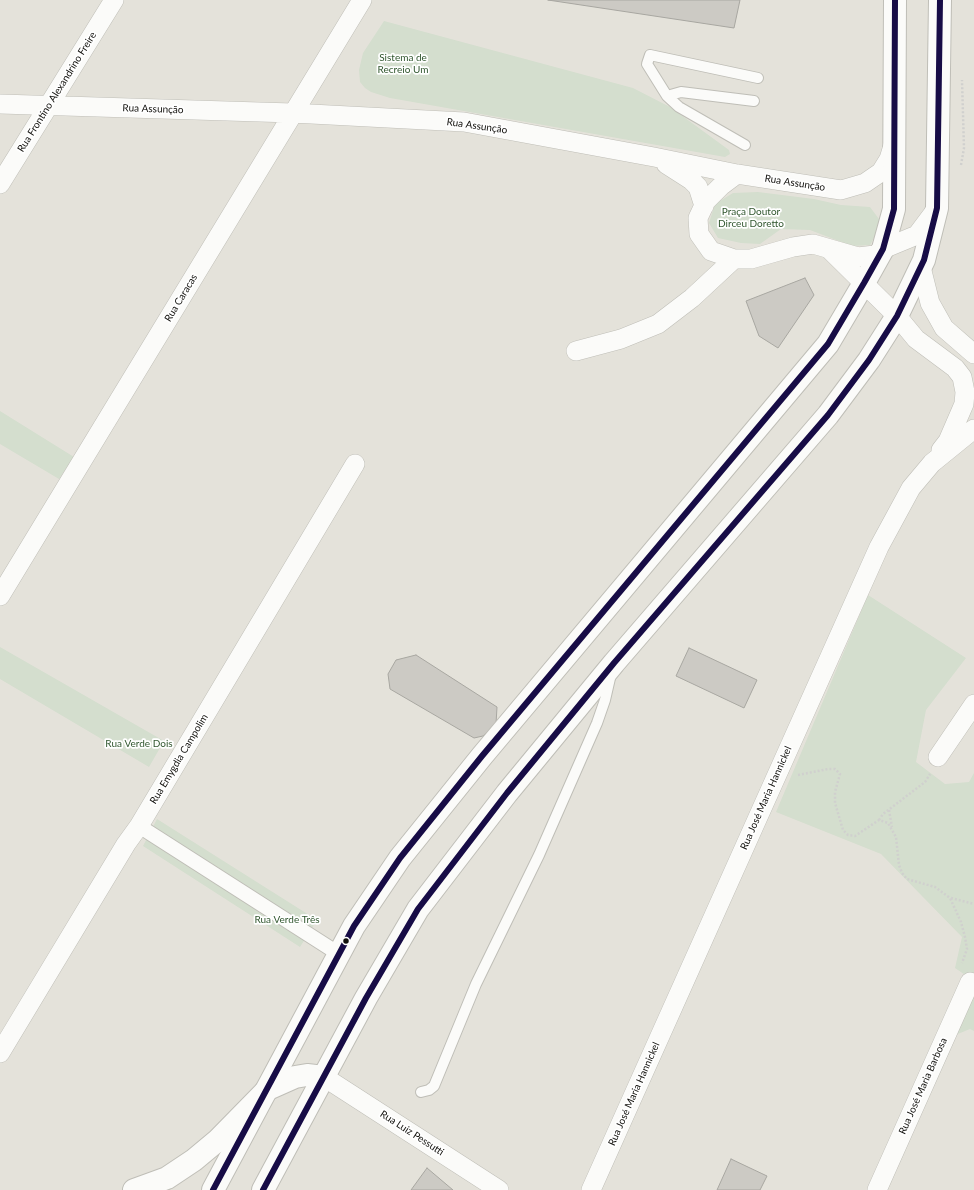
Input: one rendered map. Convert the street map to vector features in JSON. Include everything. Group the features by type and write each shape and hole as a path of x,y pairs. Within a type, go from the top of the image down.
{"main road":[{"path":"213,1190 354,926 400,858 482,756 823,350 864,283 883,249 894,209 895,0"},
{"path":"263,1190 366,998 418,909 507,793 614,663 828,415 869,360 897,316 921,267 937,208 940,0"},
{"path":"134,1190 167,1178 194,1160 218,1140 268,1089 295,1077 307,1075 324,1077"}],"street":[{"name":"Rua Frontino Alexandrino Freire","path":"0,184 114,0"},
{"name":"Rua Caracas","path":"0,596 362,0"},
{"name":"Rua Assunção","path":"0,104 292,113 464,122 737,174 841,190 855,187 873,179 881,172 892,149 894,137"},
{"path":"654,157 691,180 698,187 704,206"},
{"path":"737,174 721,186 704,206 698,218 699,234 711,251 734,259 751,259 793,247 813,244 858,257 875,255 883,249 917,235 937,208"},
{"path":"828,248 897,316 916,339 955,368 962,377 965,392 964,404 948,441 932,463"},
{"path":"576,351 621,339 658,324 692,298 734,259"},
{"path":"921,267 930,303 944,328 974,354"},
{"name":"Rua José Maria Hannickel","path":"590,1190 879,547 910,488 932,463 974,429"},
{"name":"Rua Emygdia Campolim","path":"0,1053 126,844 139,826 355,464"},
{"path":"938,757 974,704"},
{"path":"139,826 339,954"},
{"name":"Rua José Maria Barbosa","path":"877,1190 970,982"},
{"name":"Rua Luiz Pessutti","path":"324,1077 499,1190"}],"lane":[{"path":"745,145 679,107 667,96 647,64 650,55 758,78"},
{"path":"667,96 681,92 754,101"},
{"path":"421,1092 429,1090 434,1086 476,984 559,810 597,723 605,700 614,663"}],"path":[{"path":"774,780 835,769 840,774 835,792 835,803 843,830 848,834 855,836 879,820 889,810 925,782 938,757"},
{"path":"889,810 892,828"},
{"path":"879,820 888,822 896,837 899,865 902,873 908,878 935,887 950,898 974,904"},
{"path":"950,898 961,922 967,948 961,966 962,974 970,982"}],"green space":[{"name":"Sistema de Recreio Um","path":"384,21 633,88 670,107 729,150 730,154 725,157 390,98 371,92 360,82 359,70 363,53"},
{"name":"Praça Doutor Dirceu Doretto","path":"758,192 814,199 841,205 870,207 882,223 870,245 852,246 810,230 781,229 760,244 741,243 718,238 709,223 715,204 733,193"},
{"path":"0,411 74,457 59,479 0,444"},
{"path":"868,595 966,658 926,710 916,762 945,784 969,782 974,773 974,981 955,968 962,937 881,854 776,812"},
{"name":"Rua Verde Dois","path":"0,647 164,741 149,767 0,679"},
{"name":"Rua Verde Três","path":"157,819 317,920 300,947 143,846"},
{"path":"974,990 974,1031 970,1029 948,1038"}],"building":[{"path":"548,0 740,0 734,28"},
{"path":"805,278 814,295 778,348 759,336 746,301"},
{"path":"689,648 757,680 744,708 676,676"},
{"path":"416,655 497,707 496,724 483,736 474,738 390,689 388,674 396,660"},
{"path":"731,1159 767,1176 760,1190 717,1190"},
{"path":"427,1168 453,1190 411,1190"}],"transit line":[{"path":"213,1190 354,926 400,858 482,756 828,344 864,283 883,249 894,209 895,0"},
{"path":"263,1190 366,998 418,909 507,793 614,663 828,415 869,360 897,316 924,260 937,208 940,0"}]}
